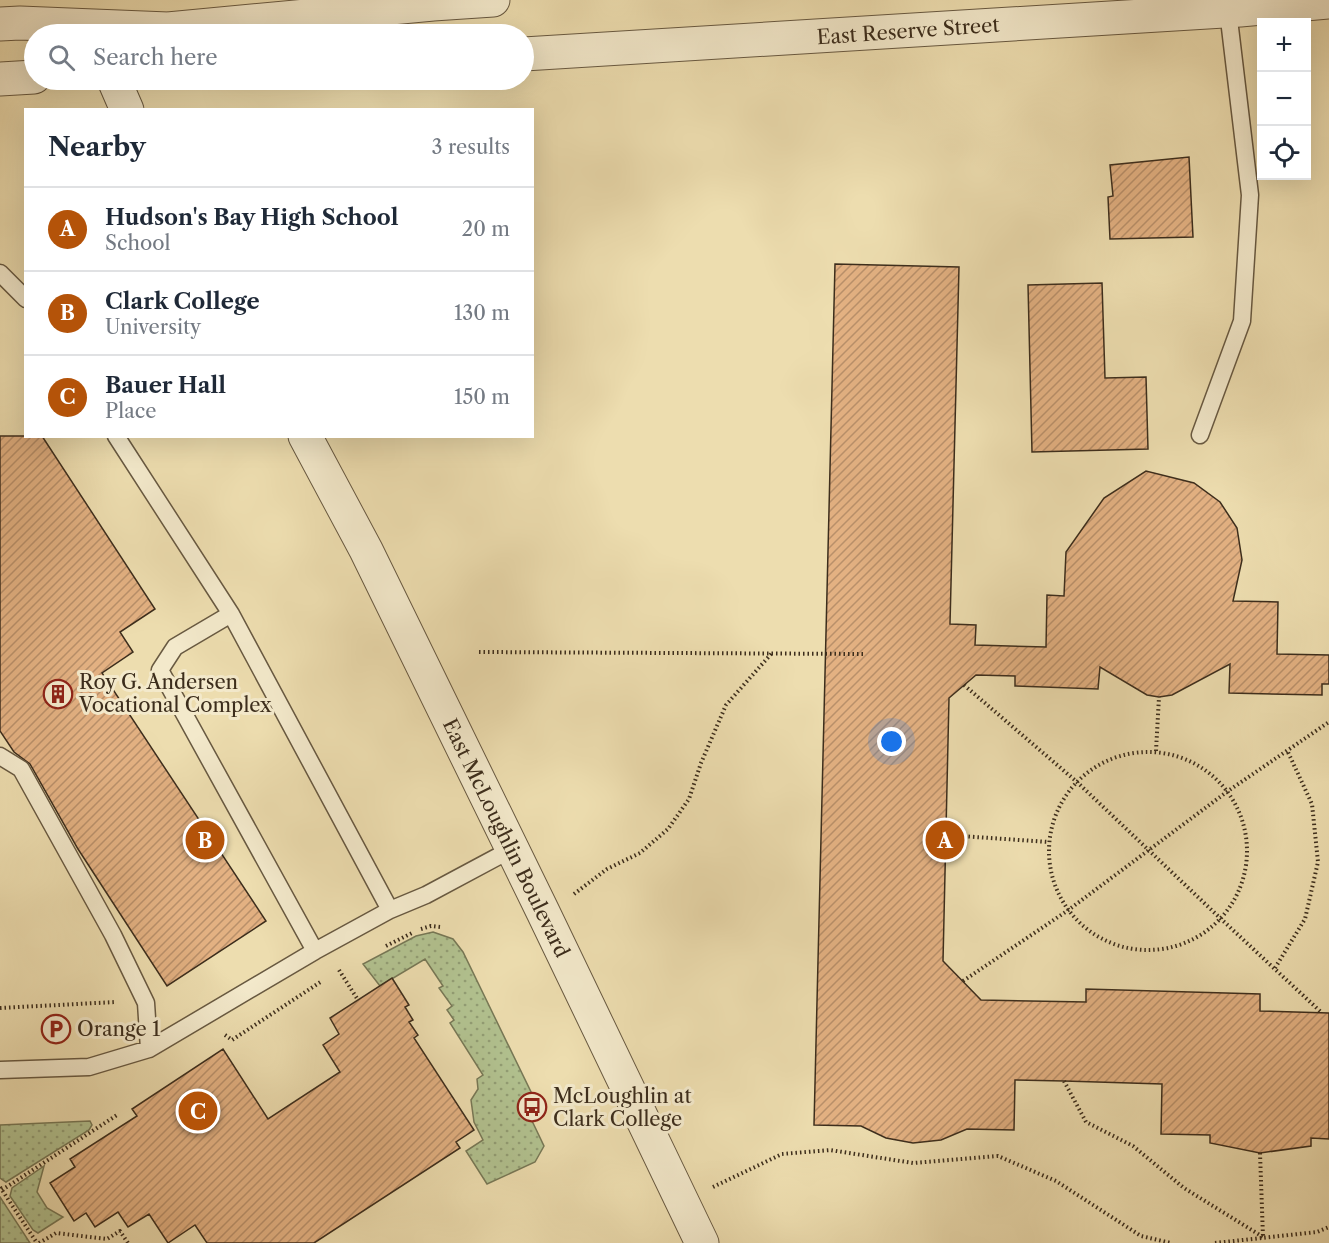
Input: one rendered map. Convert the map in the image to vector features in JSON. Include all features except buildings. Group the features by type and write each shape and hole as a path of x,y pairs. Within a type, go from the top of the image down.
{"street":[{"path":"221,24 493,0"},
{"name":"East Reserve Street","path":"534,53 1228,11 1329,2"},
{"path":"0,24 87,21 117,24"},
{"path":"0,79 24,78"},
{"path":"118,90 126,108"},
{"name":"East McLoughlin Boulevard","path":"306,438 366,550 702,1243"}],"lane":[{"path":"1200,435 1242,321 1250,195 1228,11"},
{"path":"0,273 24,297"},
{"path":"117,438 231,614 390,910"},
{"path":"231,614 175,646 160,670 315,951"},
{"path":"0,756 21,770 113,935 146,1003 149,1049"},
{"path":"0,1070 89,1067 149,1049 315,951 390,910 426,895 512,849"}],"path":[{"path":"479,652 865,654"},
{"path":"566,900 607,869 640,854 668,829 688,799 726,705 772,654"},
{"path":"964,686 1077,782 1323,1013"},
{"path":"1156,751 1159,698"},
{"path":"963,981 1067,911 1228,791 1329,722"},
{"path":"1275,969 1305,919 1318,862 1312,804 1287,750"},
{"path":"1156,751 1199,764 1228,791 1245,826 1247,866 1234,903 1208,932 1172,949 1133,950 1096,937 1067,911 1050,875 1048,836 1061,799 1088,770 1123,753 1156,751"},
{"path":"946,835 1049,842"},
{"path":"339,970 358,1000"},
{"path":"1064,1081 1086,1122 1133,1146 1184,1188 1263,1237"},
{"path":"117,1115 1,1189 38,1243 56,1233 107,1239 120,1231 128,1243"},
{"path":"682,1202 782,1154 830,1150 913,1163 998,1156 1056,1181 1141,1236 1171,1243"},
{"path":"1260,1153 1263,1237"},
{"path":"1215,1243 1317,1232 1329,1227"}],"green space":[{"path":"433,932 453,939 463,952 533,1096 523,1102 544,1146 535,1162 487,1184 466,1151 483,1140 474,1122 471,1100 478,1089 477,1079 483,1075 450,1023 454,1020 447,1010 452,1006 439,988 443,986 425,959 380,986 363,964 416,936"},
{"path":"90,1121 92,1125 89,1130 6,1182 0,1178 0,1125"},
{"path":"44,1166 37,1192 47,1208 63,1217 38,1233 33,1230 10,1196 12,1188"},
{"path":"0,1197 30,1243 0,1243"}],"place":[{"name":"Roy G. Andersen Vocational Complex","path":"58,694"},
{"name":"Clark College","path":"205,840"},
{"name":"Hudson's Bay High School","path":"945,840"},
{"name":"Orange 1","path":"56,1029"},
{"name":"McLoughlin at Clark College","path":"532,1107"},
{"name":"Bauer Hall","path":"198,1111"}]}
